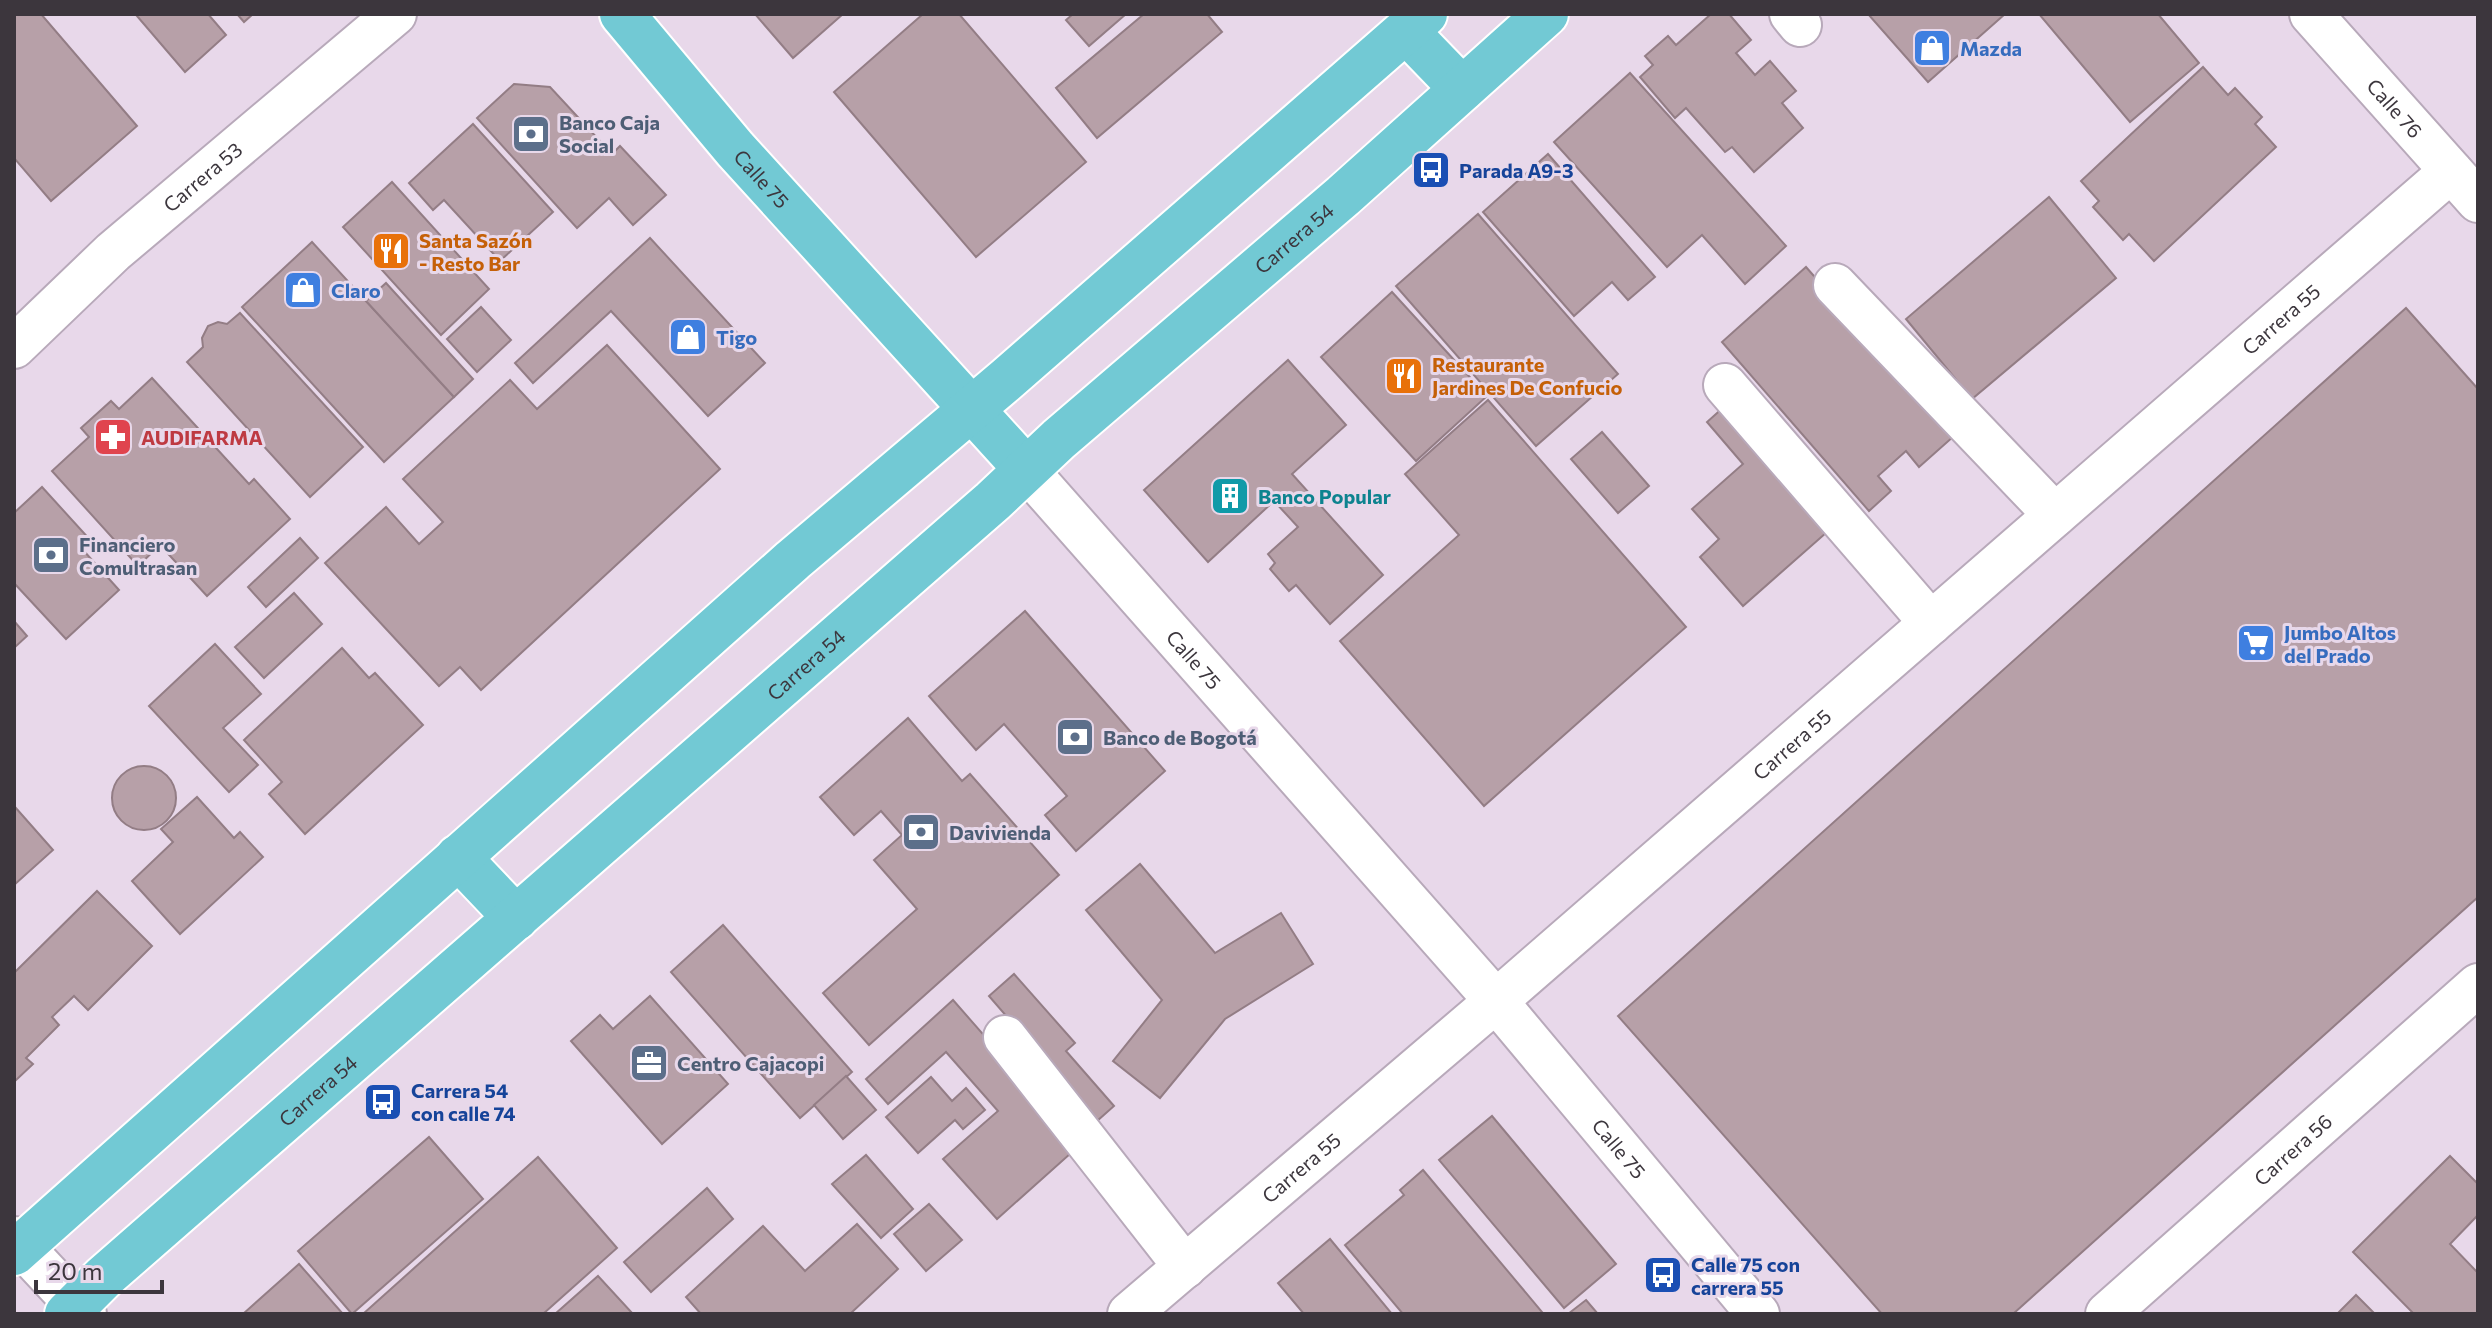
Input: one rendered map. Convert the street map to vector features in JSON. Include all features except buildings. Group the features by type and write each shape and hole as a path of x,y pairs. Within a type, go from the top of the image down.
{"main road":[{"name":"Calle 75","path":"622,14 735,149 1026,469"},
{"name":"Carrera 54","path":"76,1311 104,1277 1026,469 1343,196 1546,14"},
{"path":"16,1246 793,560 971,410 1416,22 1462,89"},
{"path":"458,857 516,918"}],"street":[{"name":"Carrera 53","path":"14,347 113,252 395,14"},
{"name":"Calle 76","path":"2311,14 2465,186"},
{"name":"Carrera 55","path":"1129,1314 1496,1001 2055,515 2465,186"},
{"path":"1835,285 2055,515"},
{"path":"1725,385 1931,623"},
{"name":"Calle 75","path":"1026,469 1496,1001 1758,1314"},
{"name":"Carrera 56","path":"2107,1314 2478,985"},
{"path":"1005,1037 1185,1267"},
{"path":"16,1246 76,1311"}],"place":[{"name":"Mazda","path":"1932,48"},
{"name":"Banco Caja Social","path":"531,134"},
{"name":"Parada A9-3","path":"1431,170"},
{"name":"Santa Sazón - Resto Bar","path":"391,251"},
{"name":"Claro","path":"303,290"},
{"name":"Tigo","path":"688,337"},
{"name":"Restaurante Jardines De Confucio","path":"1404,376"},
{"name":"AUDIFARMA","path":"113,437"},
{"name":"Banco Popular","path":"1230,496"},
{"name":"Financiero Comultrasan","path":"51,555"},
{"name":"Jumbo Altos del Prado","path":"2256,643"},
{"name":"Banco de Bogotá","path":"1075,737"},
{"name":"Davivienda","path":"921,832"},
{"name":"Centro Cajacopi","path":"649,1063"},
{"name":"Carrera 54 con calle 74","path":"383,1102"},
{"name":"Calle 75 con carrera 55","path":"1663,1275"}]}
